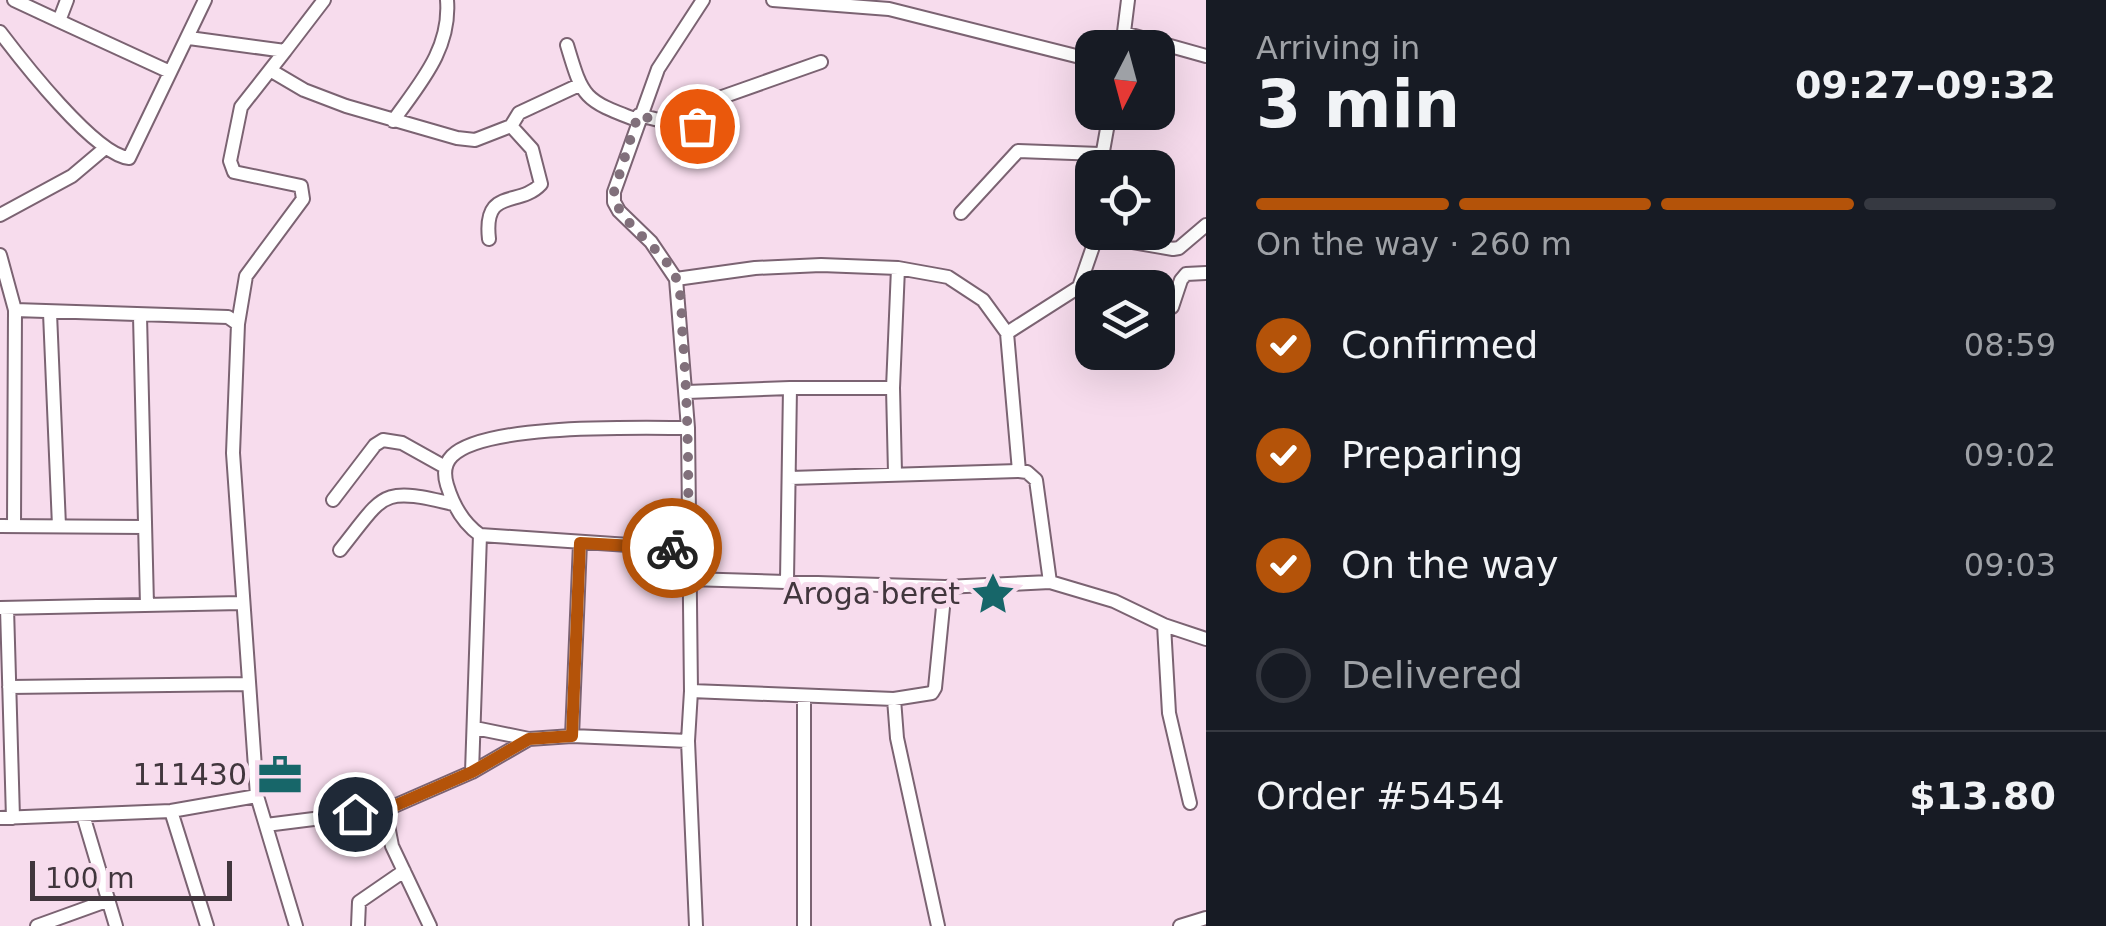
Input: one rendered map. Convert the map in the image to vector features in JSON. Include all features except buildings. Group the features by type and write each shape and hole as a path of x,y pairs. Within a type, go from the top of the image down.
{"street":[{"path":"14,0 170,72"},
{"path":"59,20 68,0"},
{"path":"0,32 28,69 104,149 124,158 132,155 206,0"},
{"path":"296,926 257,796 233,453 238,324 246,276 304,194 301,186 234,172 230,166 241,108 324,0"},
{"path":"393,120 432,68 444,41 447,0"},
{"path":"696,926 688,742 691,690 687,392 676,279 651,242 614,202 614,192 658,68 703,0"},
{"path":"772,0 891,4 1075,55"},
{"path":"1124,30 1128,0"},
{"path":"189,38 285,51"},
{"path":"568,45 579,85 597,104 638,118 690,128 702,122 722,97 821,62"},
{"path":"1175,50 1206,56"},
{"path":"270,70 304,90 466,140 511,126 519,112 579,85"},
{"path":"489,239 488,222 496,204 542,184 532,149 511,126"},
{"path":"0,215 72,176 104,149"},
{"path":"961,213 1018,151 1075,158"},
{"path":"1175,248 1206,225"},
{"path":"0,255 16,310 7,526 144,527"},
{"path":"676,279 804,266 898,268 948,277 983,300 1007,333 1019,471"},
{"path":"895,473 892,388 898,268"},
{"path":"1175,298 1186,274 1206,274"},
{"path":"1007,333 1075,295"},
{"path":"16,310 228,317 238,324"},
{"path":"50,313 59,526"},
{"path":"140,316 147,605"},
{"path":"787,580 790,388"},
{"path":"687,392 892,388"},
{"path":"688,428 531,433 466,447 445,466 445,480 454,504 480,536 688,549"},
{"path":"333,500 384,440 402,443 445,466"},
{"path":"790,478 1027,472 1036,480 1050,582"},
{"path":"340,550 380,500 405,494 454,504"},
{"path":"472,772 480,536"},
{"path":"572,736 580,543"},
{"path":"689,578 945,587 1050,582 1114,601 1164,625 1206,639"},
{"path":"691,690 894,699 932,693 945,587"},
{"path":"241,603 3,608 9,688 7,818 171,811 257,796"},
{"path":"1164,625 1169,712 1190,804"},
{"path":"9,688 248,684"},
{"path":"804,696 804,926"},
{"path":"894,699 897,738 938,926"},
{"path":"475,728 529,739 572,736 688,742"},
{"path":"266,825 385,810 472,772 529,739"},
{"path":"385,810 387,830 430,926"},
{"path":"171,811 207,926"},
{"path":"83,815 116,926"},
{"path":"358,926 360,902 404,871"},
{"path":"37,926 109,900"},
{"path":"1180,926 1206,918"}],"way so far":[{"path":"672,548 688,549 688,428 676,279 651,242 619,210 614,192 638,115 683,128 697,126"}],"place":[{"name":"Aroga beret","path":"993,594"},
{"name":"111430","path":"280,775"}],"route":[{"path":"355,814 385,810 472,772 529,739 572,736 580,543 672,548"}]}
